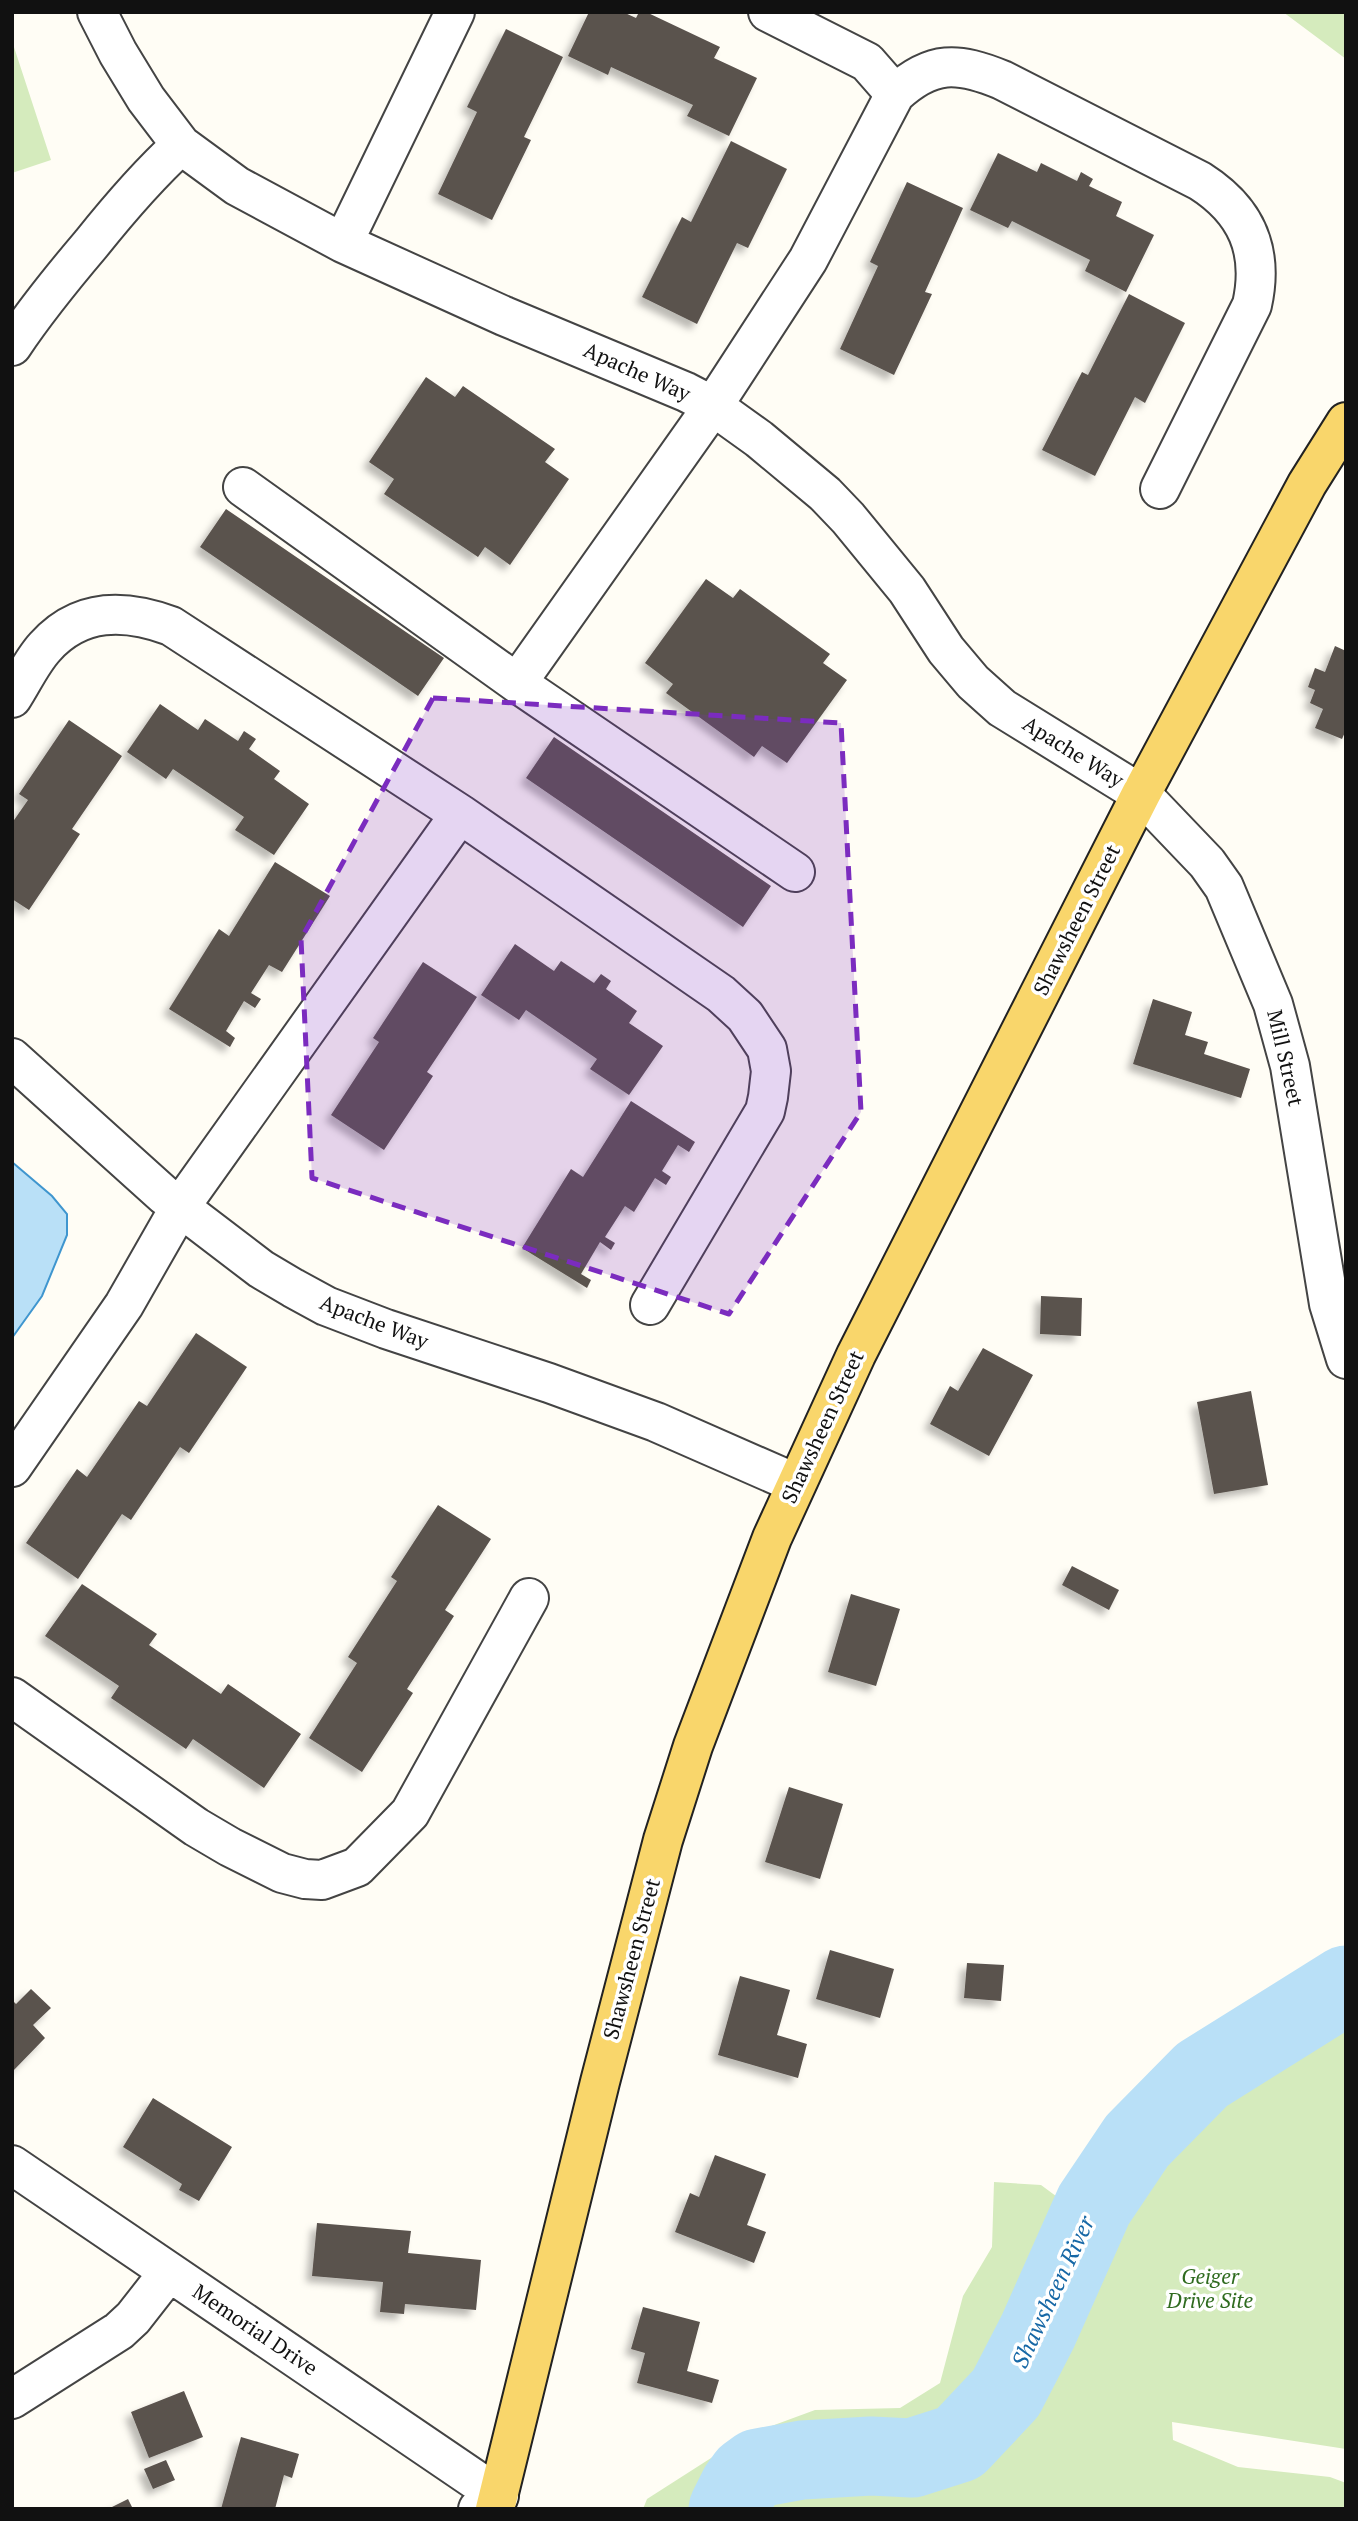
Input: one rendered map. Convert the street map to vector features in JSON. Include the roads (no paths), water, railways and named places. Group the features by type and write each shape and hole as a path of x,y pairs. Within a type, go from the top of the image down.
{"main road":[{"name":"Shawsheen Street","path":"491,2504 663,1840 693,1746 759,1570 795,1483 856,1355 1141,794 1307,484 1346,422"}],"street":[{"name":"Apache Way","path":"97,12 146,99 181,145 237,186 343,243 504,316 659,379 713,406 800,472 848,518 906,590 946,650 973,682 1002,708 1141,794"},
{"path":"343,243 455,12"},
{"path":"768,12 867,62 895,94"},
{"path":"517,683 713,406 808,260 895,94 922,74 952,66 975,69 1002,80 1200,181 1229,203 1240,218 1255,251 1256,287 1252,305 1160,489"},
{"path":"12,346 63,277 112,218 159,164 181,145"},
{"path":"243,487 517,683 795,872"},
{"path":"12,698 45,647 65,630 87,618 106,614 149,618 170,626 460,814 721,994 745,1016 767,1049 771,1071 765,1111 650,1305"},
{"name":"Mill Street","path":"1141,794 1207,863 1224,887 1273,1004 1290,1066 1329,1304 1346,1359"},
{"path":"12,1467 124,1304 180,1207 460,814"},
{"name":"Apache Way","path":"12,1058 180,1207 261,1269 326,1306 656,1422 795,1483"},
{"path":"12,1697 196,1827 282,1874 322,1880 357,1867 410,1813 529,1598"},
{"name":"Memorial Drive","path":"12,2165 169,2272 491,2504"},
{"path":"12,2399 119,2331 133,2318 169,2272"}],"water":[{"path":"12,1162 52,1196 67,1214 67,1235 42,1296 12,1338"}],"waterway":[{"name":"Shawsheen River","path":"728,2509 747,2476 758,2468 802,2460 871,2456 912,2458 959,2443 1006,2393 1038,2331 1094,2205 1137,2141 1202,2075 1346,1985"}],"park label":[{"name":"Geiger Drive Site","path":"1210,2289"}]}
